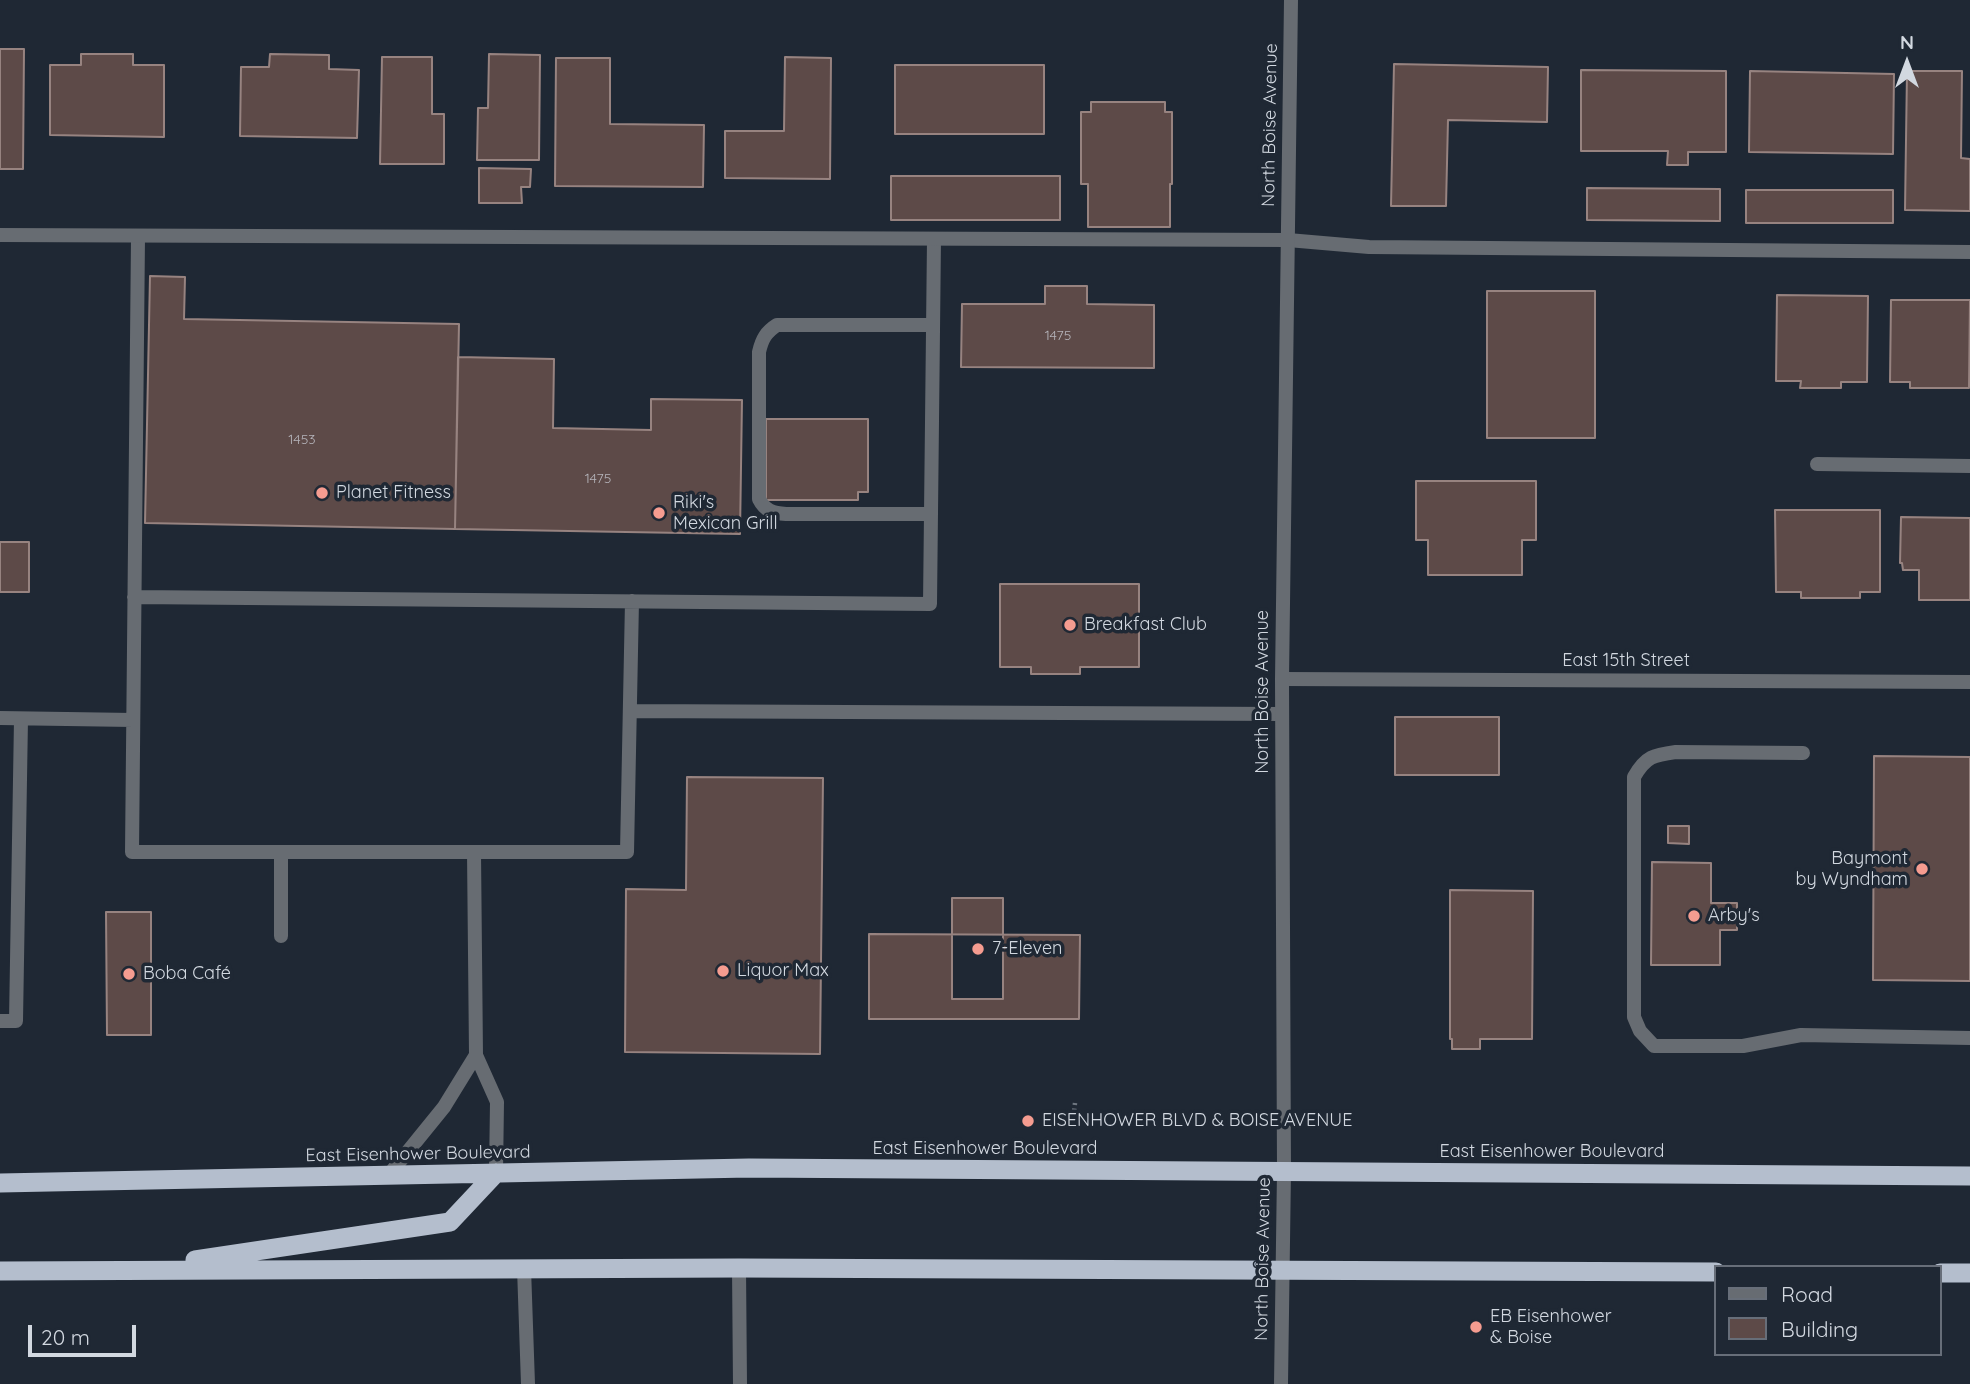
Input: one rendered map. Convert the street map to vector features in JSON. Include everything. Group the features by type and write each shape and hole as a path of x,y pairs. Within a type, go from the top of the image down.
{"highway":[{"name":"East Eisenhower Boulevard","path":"0,1183 749,1168 1970,1176"},
{"path":"128,1269 450,1222 496,1173"},
{"path":"0,1271 739,1268 1714,1272"},
{"path":"1942,1273 1970,1273"}],"street":[{"name":"North Boise Avenue","path":"1281,1384 1284,1171 1282,679 1291,0"},
{"path":"0,235 1288,240 1369,247 1970,252"},
{"path":"138,237 132,852 628,852 632,601"},
{"path":"134,597 930,604 934,239"},
{"path":"931,514 786,514 774,513 764,508 759,499 759,352 768,331 777,325 933,325"},
{"path":"1817,464 1970,466"},
{"name":"East 15th Street","path":"1282,679 1970,682"},
{"path":"630,711 1282,714"},
{"path":"0,718 133,720"},
{"path":"0,1021 16,1021 21,719"},
{"path":"1803,753 1676,752 1657,755 1642,762 1634,777 1634,1017 1640,1031 1654,1046 1743,1046 1801,1035 1970,1038"},
{"path":"281,852 281,936"},
{"path":"474,852 476,1055 497,1102 496,1173"},
{"path":"388,1176 444,1107 476,1055"},
{"path":"524,1268 528,1384"},
{"path":"739,1268 740,1384"}],"path":[{"path":"1073,1122 1074,1103"}],"building":[{"path":"0,49 24,49 23,169 0,169"},
{"path":"81,54 133,54 133,65 164,65 164,137 50,135 50,65 81,65"},
{"path":"270,54 329,55 329,69 359,70 357,138 240,136 241,67 269,67"},
{"path":"489,54 540,55 539,160 477,160 478,108 488,108"},
{"path":"382,57 432,57 432,114 444,114 444,164 380,164"},
{"path":"785,57 831,58 830,179 725,178 725,131 784,131"},
{"path":"556,58 610,58 610,124 704,125 703,187 555,186"},
{"path":"1394,64 1548,67 1547,122 1448,120 1446,206 1391,206"},
{"path":"895,65 1044,65 1044,134 895,134"},
{"path":"1581,70 1726,71 1726,152 1688,152 1688,165 1667,165 1668,151 1581,151"},
{"path":"1750,71 1894,74 1893,154 1749,152"},
{"path":"1907,71 1962,71 1961,158 1970,159 1970,211 1905,210"},
{"path":"1091,102 1165,102 1165,112 1172,112 1170,227 1088,227 1088,184 1081,184 1081,112 1091,112"},
{"path":"479,168 531,169 530,187 521,187 522,203 479,203"},
{"path":"891,176 1060,176 1060,220 891,220"},
{"path":"1587,188 1720,189 1720,221 1587,220"},
{"path":"1746,190 1893,190 1893,223 1746,223"},
{"path":"150,276 185,277 184,319 459,324 455,529 145,523"},
{"path":"1045,286 1087,286 1087,304 1154,305 1154,368 961,367 962,304 1045,304"},
{"path":"1487,291 1595,291 1595,438 1487,438"},
{"path":"1777,295 1868,296 1867,382 1841,382 1841,388 1800,388 1801,381 1776,381"},
{"path":"1891,300 1970,300 1969,388 1910,388 1910,382 1890,382"},
{"path":"458,357 554,359 553,428 651,430 651,399 742,400 740,534 455,529"},
{"path":"766,419 868,419 868,492 858,492 858,500 766,500"},
{"path":"1416,481 1536,481 1536,540 1522,540 1522,575 1428,575 1428,540 1416,540"},
{"path":"1775,510 1880,510 1880,592 1860,592 1860,598 1801,598 1801,592 1776,592"},
{"path":"1901,517 1970,518 1970,600 1919,600 1919,570 1903,570 1900,563"},
{"path":"0,542 29,542 29,592 0,592"},
{"name":"Breakfast Club","path":"1000,584 1139,584 1139,667 1080,667 1080,674 1031,674 1031,667 1000,667"},
{"path":"1395,717 1499,717 1499,775 1395,775"},
{"name":"Baymont by Wyndham","path":"1874,756 1970,757 1970,981 1873,980"},
{"name":"Liquor Max","path":"687,777 823,778 820,1054 625,1052 626,889 686,890"},
{"path":"1668,826 1689,826 1689,844 1668,843"},
{"name":"Arby's","path":"1652,862 1711,863 1711,903 1737,903 1737,930 1720,930 1720,965 1651,965"},
{"path":"1450,890 1533,891 1532,1039 1480,1039 1480,1049 1452,1049"},
{"name":"7-Eleven","path":"952,898 1003,898 1003,999 952,999"},
{"name":"Boba Café","path":"106,912 151,912 151,1035 107,1035"},
{"path":"869,934 1080,935 1079,1019 869,1019"}],"place":[{"name":"Planet Fitness","path":"322,493"},
{"name":"Riki's Mexican Grill","path":"659,513"},
{"name":"Breakfast Club","path":"1070,625"},
{"name":"Baymont by Wyndham","path":"1922,869"},
{"name":"Arby's","path":"1694,916"},
{"name":"7-Eleven","path":"978,949"},
{"name":"Liquor Max","path":"723,971"},
{"name":"Boba Café","path":"129,974"},
{"name":"EISENHOWER BLVD & BOISE AVENUE","path":"1028,1121"},
{"name":"EB Eisenhower & Boise","path":"1476,1327"}]}
